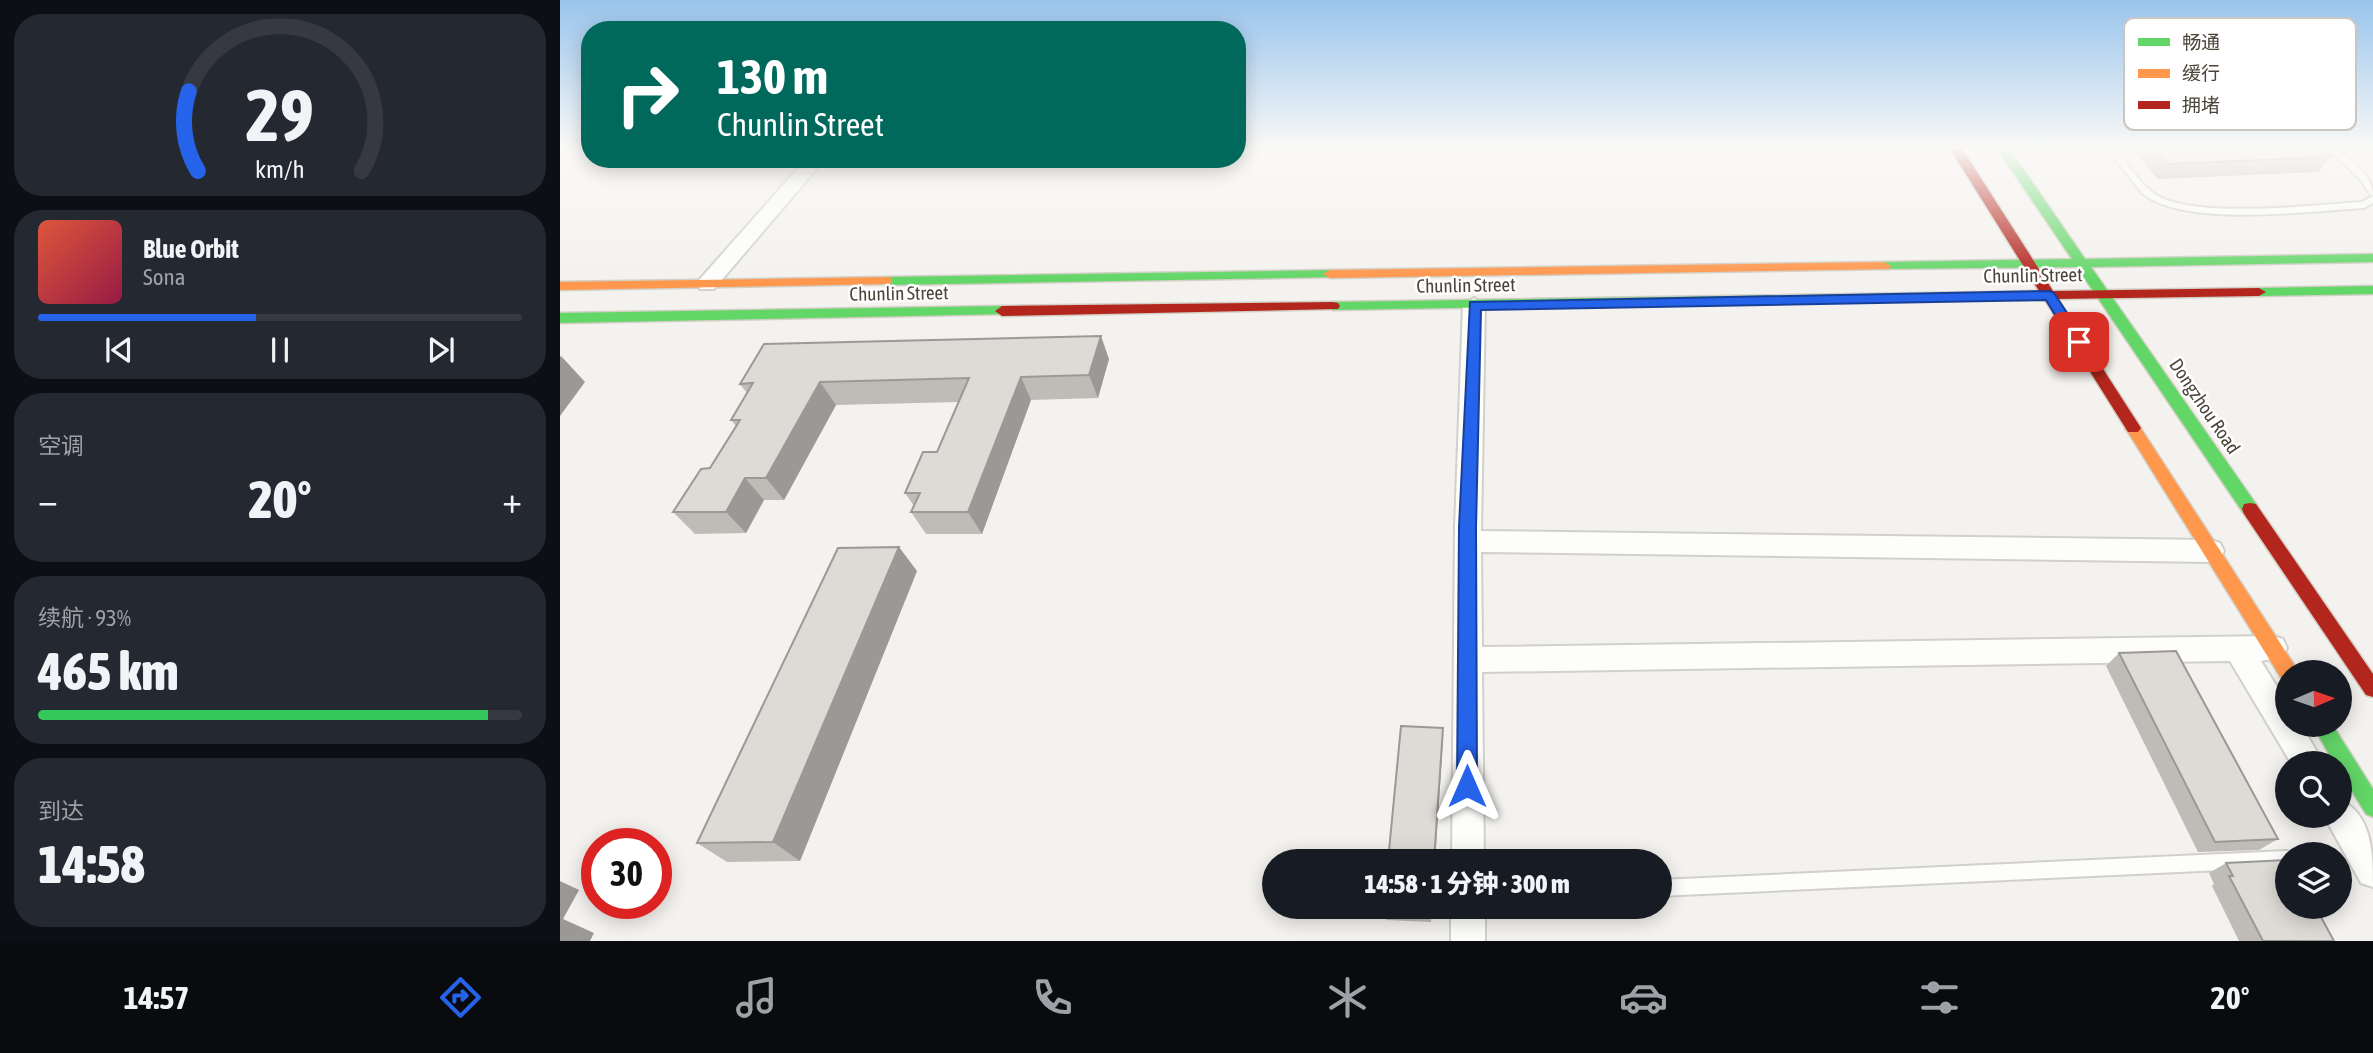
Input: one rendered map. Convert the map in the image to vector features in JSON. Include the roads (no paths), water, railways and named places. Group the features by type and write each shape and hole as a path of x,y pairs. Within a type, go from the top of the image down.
{"main road":[{"path":"1983,191 2280,660"},
{"name":"Dongzhou Road","path":"2032,191 2373,689"},
{"name":"Chunlin Street","path":"560,286 2373,258"},
{"name":"Chunlin Street","path":"560,318 2373,290"},
{"path":"2329,737 2373,807"}],"street":[{"path":"707,284 788,191"},
{"path":"1468,849 1468,541 1474,305"},
{"path":"1468,541 2211,551"},
{"path":"1467,660 2273,648"},
{"path":"2238,649 2301,751"},
{"path":"2345,828 2359,861"},
{"path":"1468,919 1468,941"}],"lane":[{"path":"2146,191 2151,197 2186,208 2224,210 2364,205 2373,200"},
{"path":"1672,887 2275,860"}]}
